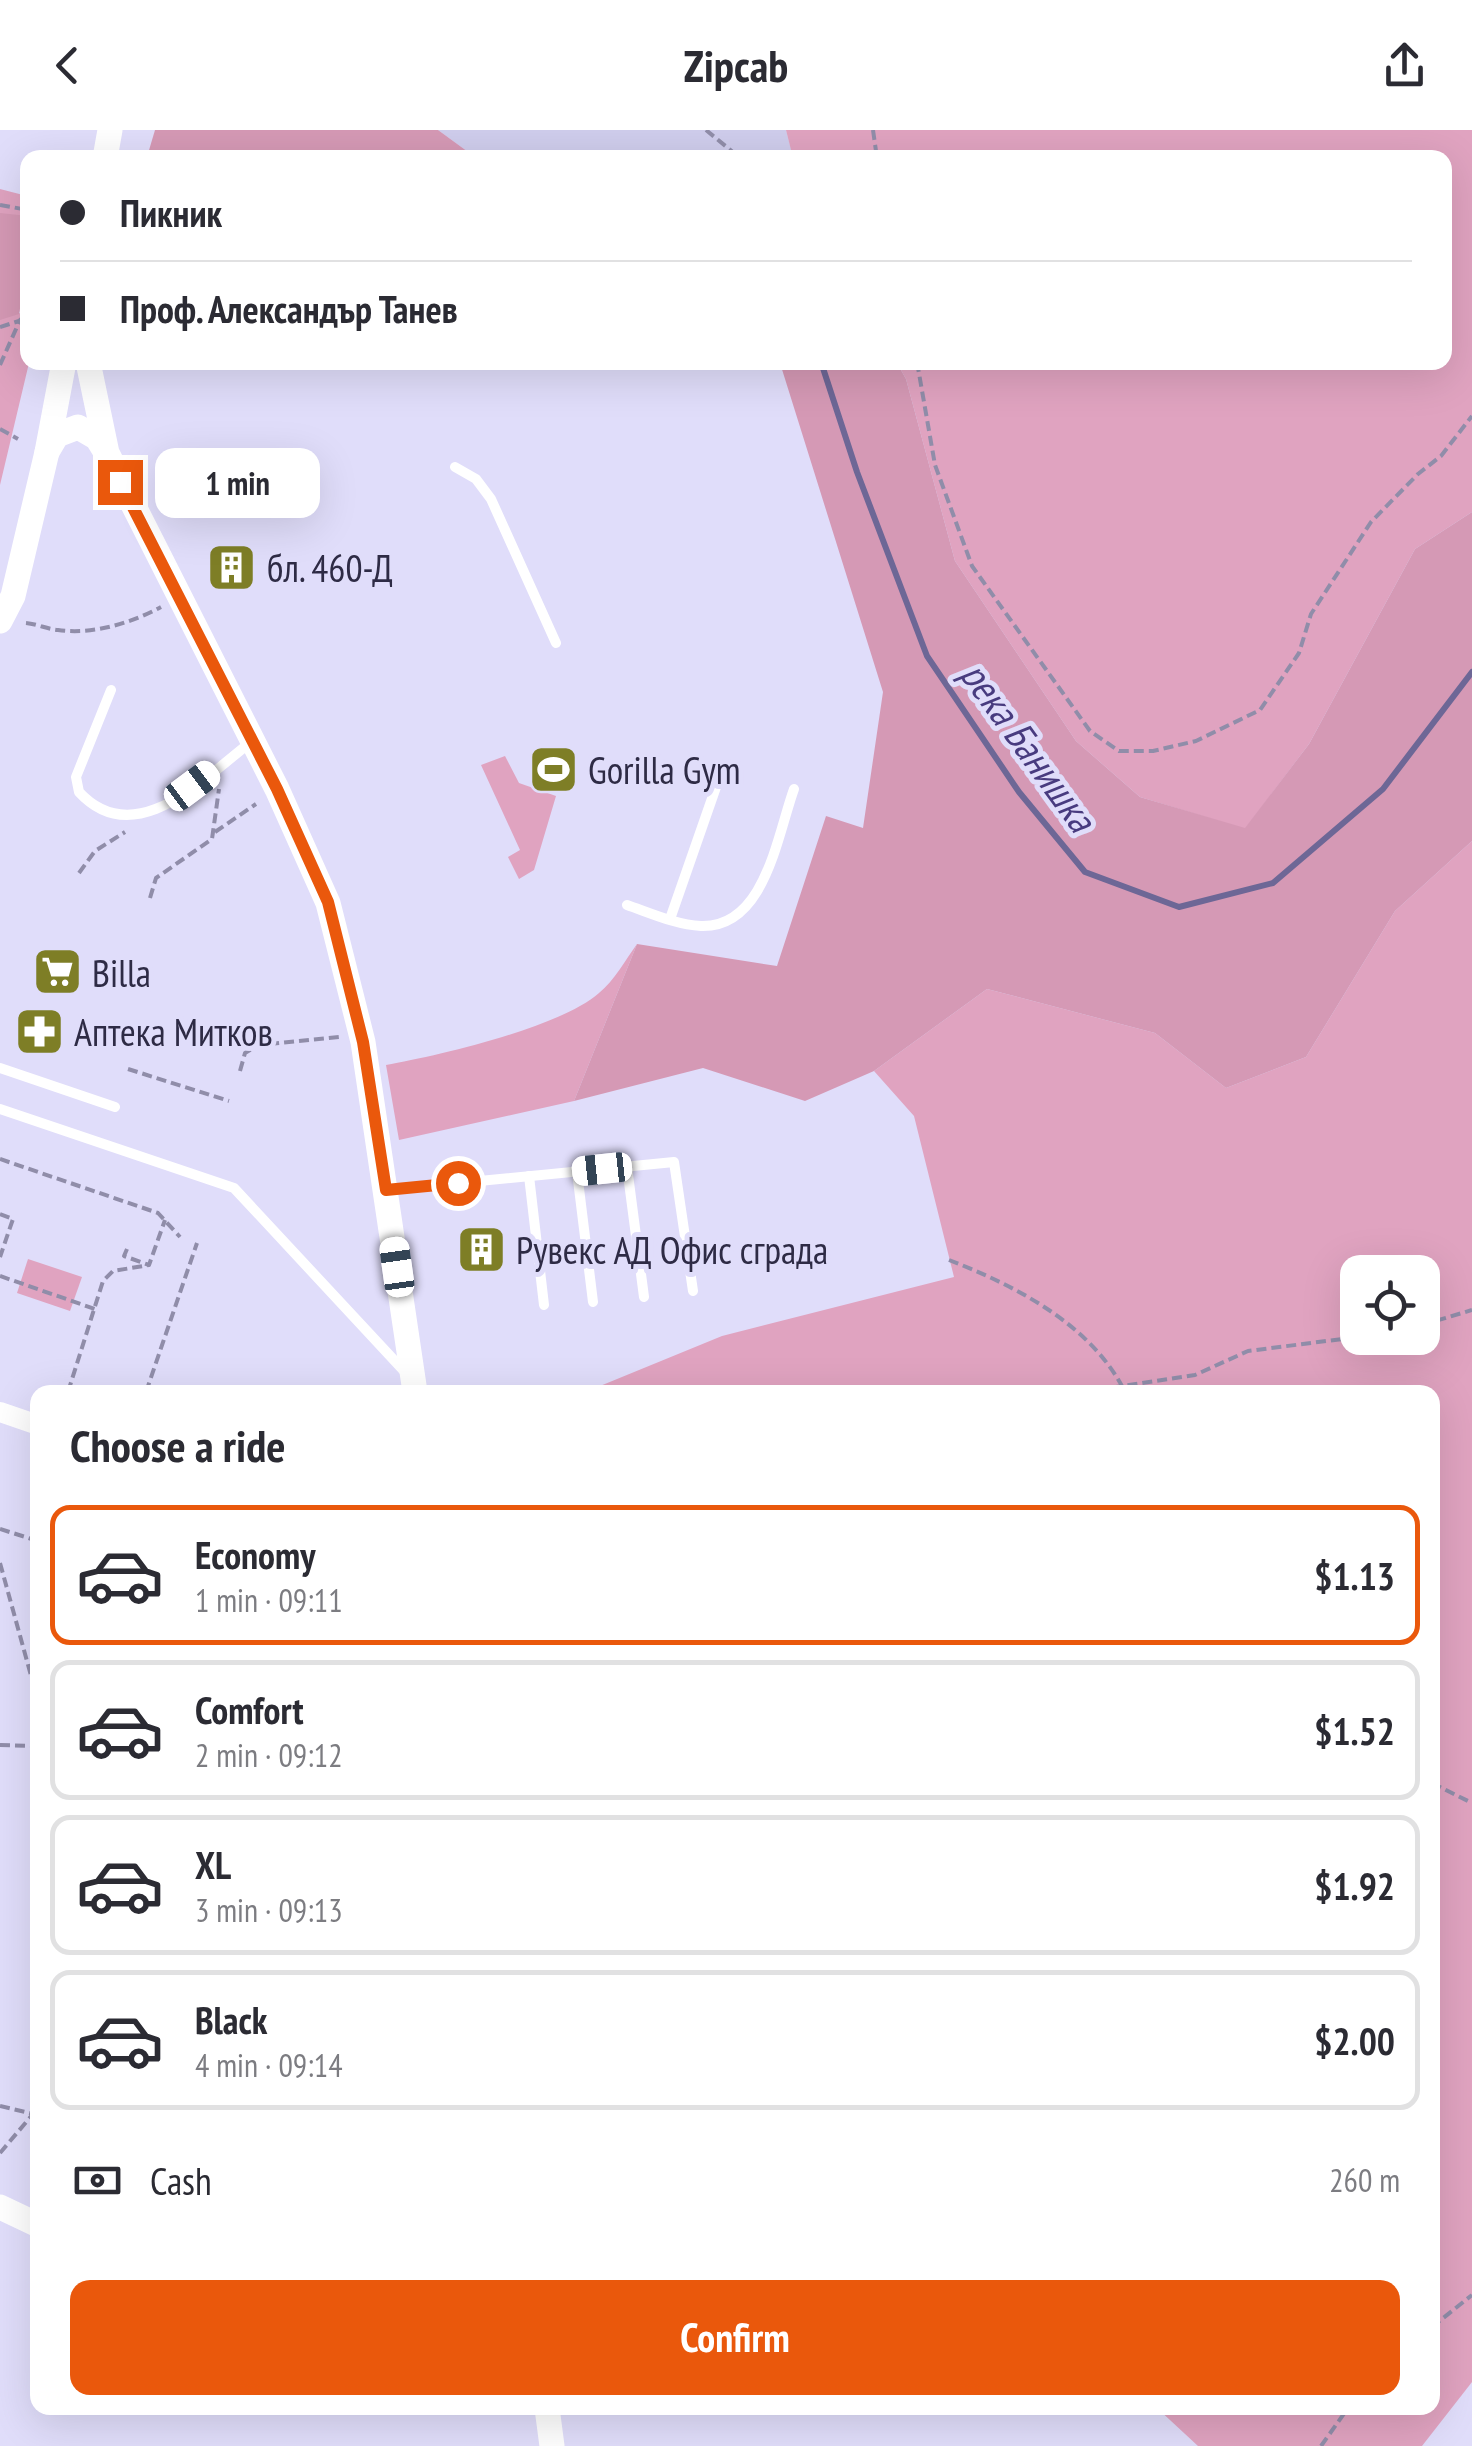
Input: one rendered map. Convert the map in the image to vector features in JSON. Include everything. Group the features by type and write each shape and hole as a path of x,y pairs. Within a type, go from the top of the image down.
{"street":[{"path":"0,623 13,596 48,452 63,370"},
{"path":"89,370 107,453"},
{"path":"48,452 57,435 78,427 97,438 107,453 277,789 328,902 362,1038 415,1385"},
{"path":"0,1412 30,1422"},
{"path":"0,2207 30,2221"},
{"path":"548,2415 552,2446"}],"lane":[{"path":"454,467 476,479 491,500 556,643"},
{"path":"111,690 76,777 79,792 95,806 114,813 136,815 163,808 252,741"},
{"path":"670,919 723,767"},
{"path":"627,905 699,926 716,925 741,915 758,892 794,789"},
{"path":"0,1068 115,1107"},
{"path":"0,1109 234,1188 413,1385"},
{"path":"386,1190 674,1162 693,1290"},
{"path":"627,1166 644,1297"},
{"path":"577,1172 594,1302"},
{"path":"529,1176 544,1305"}],"path":[{"path":"706,130 730,150"},
{"path":"0,326 20,320"},
{"path":"0,365 20,320"},
{"path":"919,370 936,464 972,566 1090,730 1119,751 1153,752 1196,741 1260,710 1299,653 1311,614 1371,522 1441,456 1472,416"},
{"path":"0,429 18,439"},
{"path":"0,623 32,623 56,630 98,629 132,620 180,596"},
{"path":"150,898 156,878 212,839 222,764"},
{"path":"215,832 277,789"},
{"path":"80,874 95,851 163,808"},
{"path":"240,1071 245,1053 259,1045 322,1037 362,1038"},
{"path":"128,1068 229,1101"},
{"path":"1,1161 158,1213 180,1237"},
{"path":"0,1214 13,1219 0,1257"},
{"path":"149,1264 165,1220"},
{"path":"148,1385 197,1243"},
{"path":"127,1250 124,1256 149,1264"},
{"path":"949,1260 1004,1281 1044,1306 1100,1354 1121,1385"},
{"path":"70,1385 102,1282 113,1271 149,1264"},
{"path":"0,1276 94,1309"},
{"path":"1440,1320 1472,1310"},
{"path":"1147,1385 1194,1375 1248,1351 1340,1339"},
{"path":"0,1529 30,1538"},
{"path":"0,1563 30,1672"},
{"path":"0,1745 30,1746"},
{"path":"1440,1788 1472,1803"},
{"path":"0,2106 30,2113"},
{"path":"0,2152 30,2120"},
{"path":"1440,2321 1472,2295"},
{"path":"1321,2446 1343,2415"}],"shaded area":[{"path":"155,130 438,130 465,150 149,150"},
{"path":"438,130 786,130 791,150 465,150"},
{"path":"786,130 1472,130 1472,512 1415,549 1309,744 1245,829 1140,797 1076,741 955,561 901,370 1452,370 1452,150 791,150"},
{"path":"0,189 20,194 20,370 27,370 0,485"},
{"path":"0,213 20,215 20,308 19,314 0,320"},
{"path":"782,370 901,370 955,561 1076,741 1140,797 1245,828 1309,744 1415,549 1472,512 1472,841 1395,911 1306,1057 1226,1088 1155,1033 987,989 874,1071 805,1101 703,1068 574,1101 637,944 777,966 826,816 863,828 883,692"},
{"path":"505,756 519,783 556,796 534,870 519,879 508,857 520,850 481,765"},
{"path":"1472,841 1472,2382 1422,2446 1198,2446 1165,2415 1440,2415 1440,1385 602,1385 722,1336 954,1277 914,1116 874,1071 987,989 1155,1033 1226,1088 1306,1057 1395,911"},
{"path":"637,944 574,1101 399,1140 386,1065 466,1047 557,1017 604,988"},
{"path":"28,1259 82,1277 70,1311 17,1293"}],"waterway":[{"name":"река Банишка","path":"824,370 857,472 927,656 1019,792 1085,872 1179,907 1273,883 1383,789 1472,672"}],"place":[{"name":"бл. 460-Д","path":"232,567"},
{"name":"Gorilla Gym","path":"553,769"},
{"name":"Billa","path":"57,972"},
{"name":"Аптека Митков","path":"39,1031"},
{"name":"Рувекс АД Офис сграда","path":"481,1249"}],"route":[{"path":"120,482 277,789 328,902 363,1042 386,1190 458,1183"}]}
